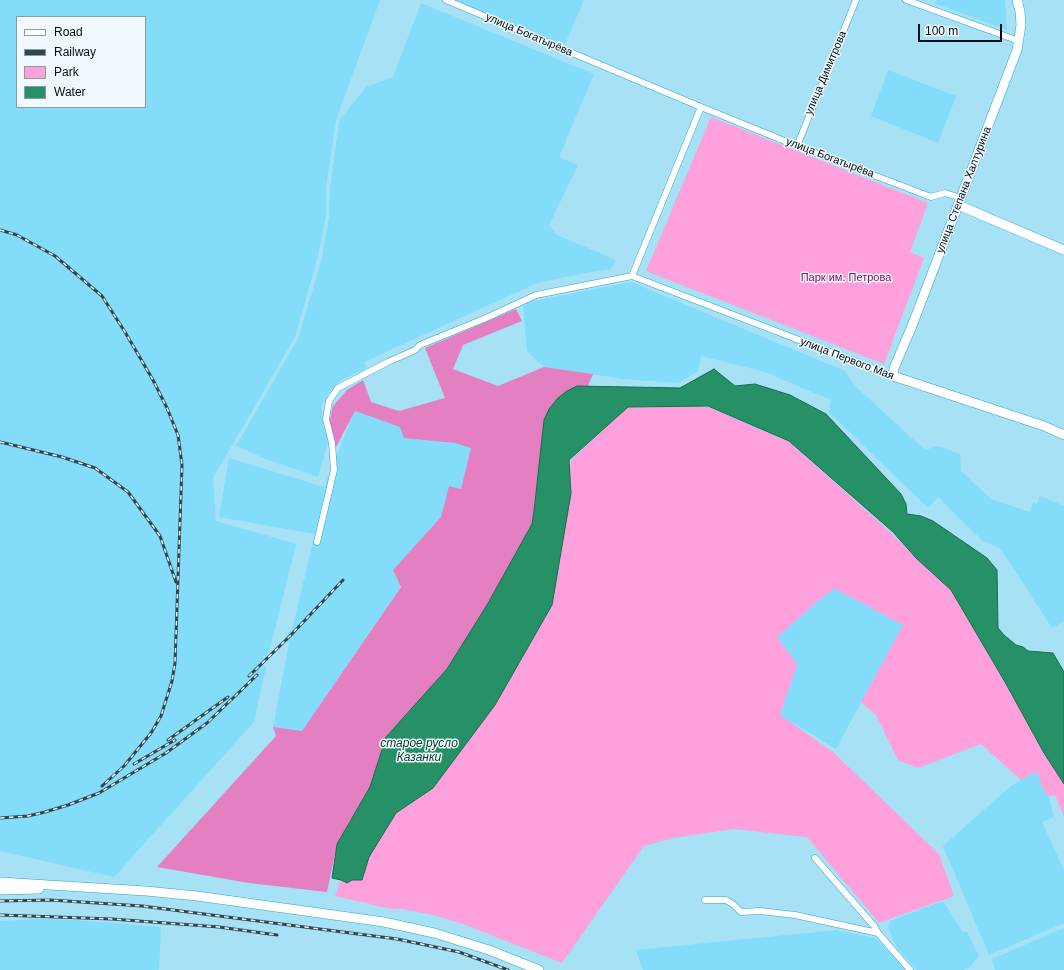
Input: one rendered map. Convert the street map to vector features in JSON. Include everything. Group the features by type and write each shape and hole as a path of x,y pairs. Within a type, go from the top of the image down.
{"street":[{"name":"улица Богатырёва","path":"446,0 700,107 797,146 931,197 945,193 960,202"},
{"name":"улица Димитрова","path":"797,146 856,0"},
{"path":"906,0 1019,41"},
{"name":"улица Степана Халтурина","path":"893,376 894,368 912,326 1011,68 1019,41 1021,18 1017,0"},
{"path":"317,542 334,470 332,443 326,419 328,401 338,388 415,350 420,345 486,318 536,295 632,276 700,107"},
{"path":"960,202 1064,250"},
{"name":"улица Первого Мая","path":"632,276 893,376 1064,434"},
{"path":"815,858 910,970"},
{"path":"0,882 197,896 384,922 434,933 488,950 539,970"},
{"path":"0,890 96,888"},
{"path":"705,900 726,900 741,912 760,910 794,915 878,933"}],"shaded area":[{"path":"0,0 380,0 336,120 326,187 326,215 318,256 295,337 213,478 216,521 296,544 269,652 261,663 266,667 254,722 114,877 0,851"},
{"path":"454,0 584,0 564,46"},
{"path":"936,0 1005,0 1007,30 934,3"},
{"path":"421,3 594,74 559,157 578,165 549,225 557,235 616,260 611,269 537,283 364,362 367,368 341,380 330,391 321,406 328,443 318,477 271,461 236,446 298,339 322,258 329,216 330,189 339,121 366,87 393,77"},
{"path":"888,70 956,96 938,143 871,116"},
{"path":"631,282 845,371 856,387 925,450 938,446 960,454 961,471 991,499 1030,512 1033,503 1037,504 1040,496 1064,506 1064,621 1052,628 1000,548 983,541 938,497 928,508 829,412 831,400 765,372 701,356 698,371 679,383 624,379 544,367 527,351 523,303"},
{"path":"516,309 522,321 463,345 453,369 498,386 544,367 593,374 588,386 577,387 544,420 532,524 487,605 447,669 386,737 370,787 337,844 327,892 249,883 157,867 276,736 273,727 302,731 401,587 393,570 441,517 449,486 461,489 471,448 455,443 404,438 400,427 355,411 336,447 329,424 333,406 347,390 363,380 371,402 399,411 445,398 425,348"},
{"path":"355,411 400,427 471,448 461,489 449,486 441,517 393,570 401,586 302,731 273,727 289,643 285,638 293,626 315,534 219,517 229,458 324,487"},
{"path":"834,588 903,625 836,749 780,715 797,664 777,637"},
{"path":"1037,770 1042,787 1049,796 1054,817 1042,822 1064,870 1064,923 989,955 943,846 1011,786"},
{"path":"943,901 962,931 967,932 979,956 970,967 963,970 917,970 898,949 888,928 890,921"},
{"path":"39,919 74,920 161,927 159,970 0,970 0,921"},
{"path":"1064,928 1064,970 995,970 992,959"},
{"path":"837,930 876,938 905,970 643,970 636,950"}],"green space":[{"name":"Парк им. Петрова","path":"711,117 928,203 910,252 924,258 884,364 646,271"},
{"path":"628,406 708,407 789,442 887,529 951,590 1064,784 1064,817 1055,795 1049,796 1042,787 1037,771 1021,780 981,744 918,768 898,760 876,715 861,702 903,625 834,588 777,637 797,664 780,715 833,752 939,854 954,896 879,923 807,837 734,829 673,838 644,846 562,963 466,925 433,915 403,909 391,909 335,896 341,880 344,883 352,880 362,880 368,857 396,813 433,788 495,705 552,605 571,460"}],"water":[{"name":"старое русло Казанки","path":"714,369 735,386 755,384 790,395 826,414 901,494 906,504 907,514 921,516 933,521 987,558 997,570 998,628 1016,645 1023,647 1028,651 1053,653 1064,672 1064,784 1044,753 1005,682 951,590 916,558 893,532 789,441 708,406 628,407 569,460 571,493 552,605 495,705 433,788 396,813 369,857 362,880 352,880 347,883 332,878 337,844 370,787 386,737 447,669 487,605 532,524 544,420 549,409 558,398 577,386 680,388"}],"railway":[{"path":"0,230 17,235 55,256 102,296 153,380 178,435 182,465 175,663 172,681 161,716 151,733 124,766 102,786"},
{"path":"0,442 62,457 95,468 128,492 160,536 176,582"},
{"path":"249,676 290,636 343,580"},
{"path":"0,818 28,816 45,812 99,793 166,753 207,723 257,675"},
{"path":"168,740 228,697"},
{"path":"134,764 175,740"},
{"path":"0,901 51,900 142,906 397,939 459,952 508,970"},
{"path":"0,915 112,919 219,927 277,935"}]}
